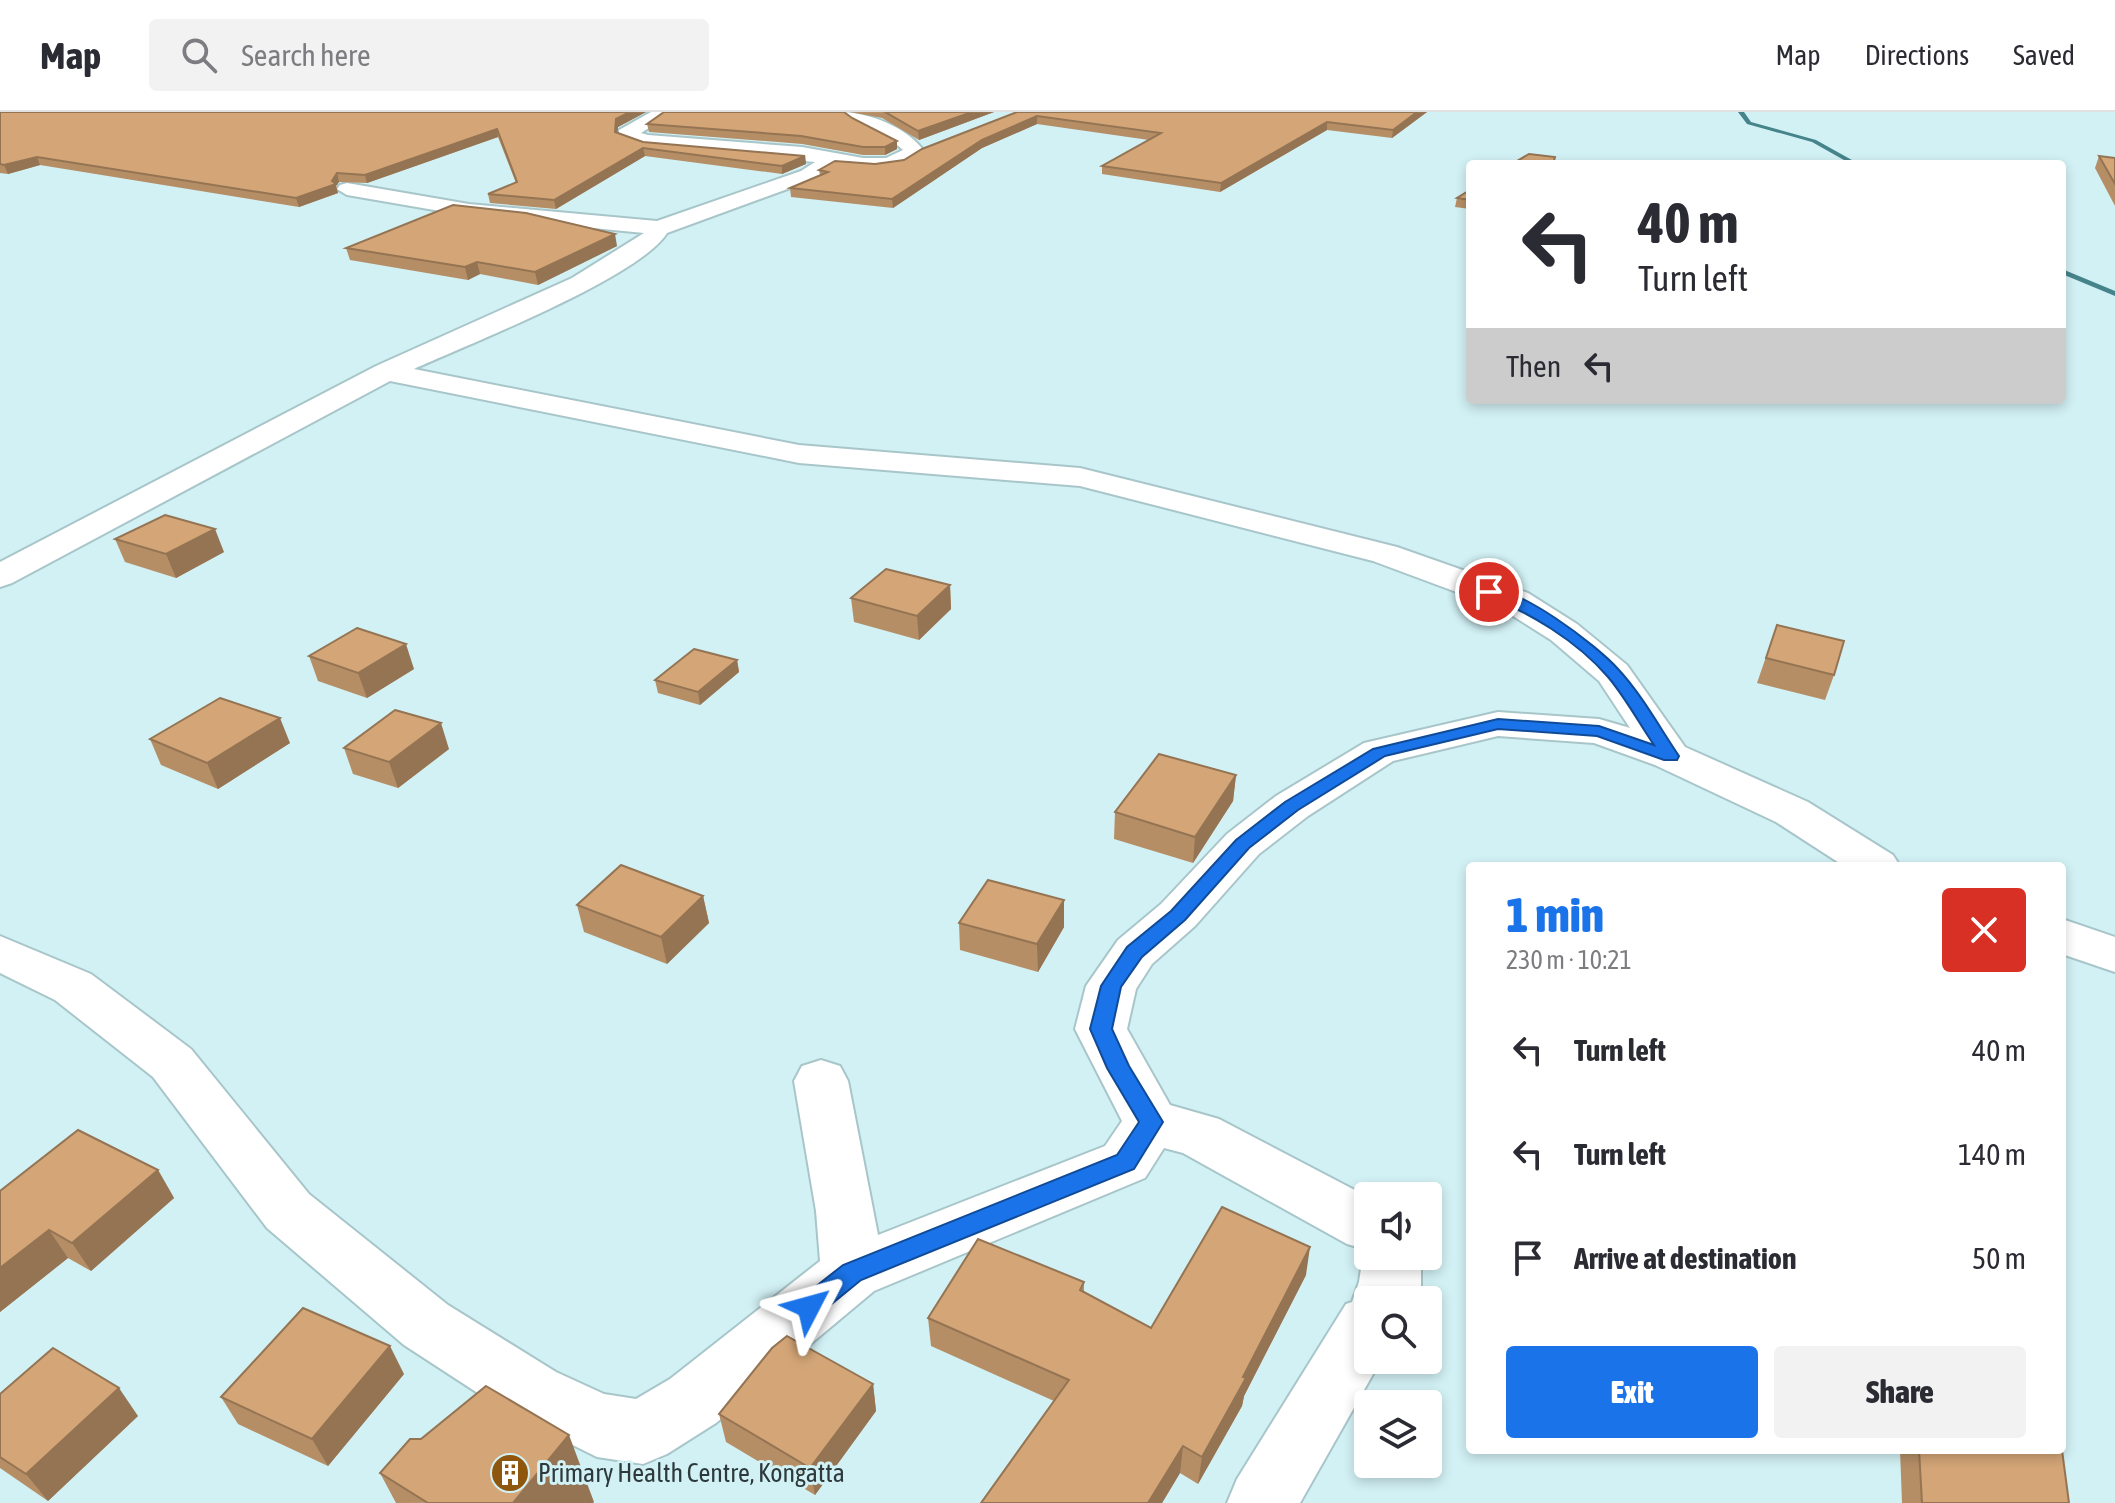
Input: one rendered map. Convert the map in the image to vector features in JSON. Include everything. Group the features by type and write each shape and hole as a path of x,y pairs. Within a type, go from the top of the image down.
{"street":[{"path":"664,112 626,134 645,141 802,153 831,160 885,164 907,158 920,149 907,140 857,120 849,112"},
{"path":"347,189 381,198 469,210 659,228 808,175 831,160"},
{"path":"0,576 386,372 581,283 650,242 659,228"},
{"path":"386,372 799,454 1080,477 1385,554 1515,601 1564,632 1613,673 1670,756"},
{"path":"1354,1218 1199,1135 1151,1122 1119,1068 1101,1029 1111,986 1135,952 1178,915 1243,844 1292,806 1379,752 1498,724 1599,731 1670,756 1792,812 1866,862"},
{"path":"2066,937 2115,955"},
{"path":"0,953 73,987 172,1063 288,1211 426,1325 509,1413 643,1432 693,1401 852,1272 1125,1162 1151,1122"},
{"path":"821,1081 846,1211 852,1272"},
{"path":"1262,1503 1354,1348"}],"building":[{"path":"0,112 630,112 616,119 615,132 643,142 805,156 782,166 643,148 554,200 488,194 517,182 497,129 365,175 337,173 332,181 336,184 296,198 37,157 0,164"},
{"path":"664,112 844,112 897,141 885,147 863,147 801,136 647,124"},
{"path":"885,112 972,112 918,131"},
{"path":"1017,112 1417,112 1393,130 1327,122 1221,183 1102,166 1161,133 1037,116 982,140 892,199 790,188 828,172 819,170 835,161 875,164 904,160 922,149"},
{"path":"1529,154 1555,157 1554,160 1519,160"},
{"path":"2099,156 2115,158 2115,184"},
{"path":"453,205 526,213 615,234 535,272 477,262 465,267 346,248"},
{"path":"165,515 215,529 166,554 115,539"},
{"path":"886,569 950,585 917,616 851,598"},
{"path":"1777,625 1844,641 1834,675 1766,658"},
{"path":"357,628 406,644 358,673 309,656"},
{"path":"694,649 737,660 698,692 655,680"},
{"path":"220,698 280,718 207,763 150,739"},
{"path":"395,710 441,723 389,762 344,748"},
{"path":"1159,754 1236,775 1195,837 1115,812"},
{"path":"621,865 703,896 661,937 577,905"},
{"path":"988,880 1064,900 1037,944 959,923"},
{"path":"78,1130 158,1170 72,1243 49,1230 0,1268 0,1191"},
{"path":"1222,1207 1310,1247 1243,1377 1246,1378 1202,1457 1183,1446 1148,1503 981,1503 1069,1380 928,1318 978,1239 1084,1282 1080,1290 1151,1328"},
{"path":"303,1308 390,1346 312,1439 221,1397"},
{"path":"787,1336 873,1384 810,1468 719,1414 772,1348"},
{"path":"53,1348 119,1388 26,1474 0,1457 0,1394"},
{"path":"486,1386 569,1435 513,1503 428,1503 380,1473 410,1439 421,1439"},
{"path":"1919,1454 2063,1454 2069,1503 1922,1503"}],"waterway":[{"path":"1741,112 1749,123 1814,141 1849,160"},
{"path":"2066,273 2115,294"}],"place":[{"name":"Primary Health Centre, Kongatta","path":"510,1473"}],"route":[{"path":"809,1307 852,1272 1016,1204 1092,1178 1125,1162 1151,1122 1119,1068 1101,1029 1111,986 1135,952 1178,915 1243,844 1292,806 1379,752 1498,724 1599,731 1670,756 1613,673 1564,632 1515,601 1489,592"}]}
